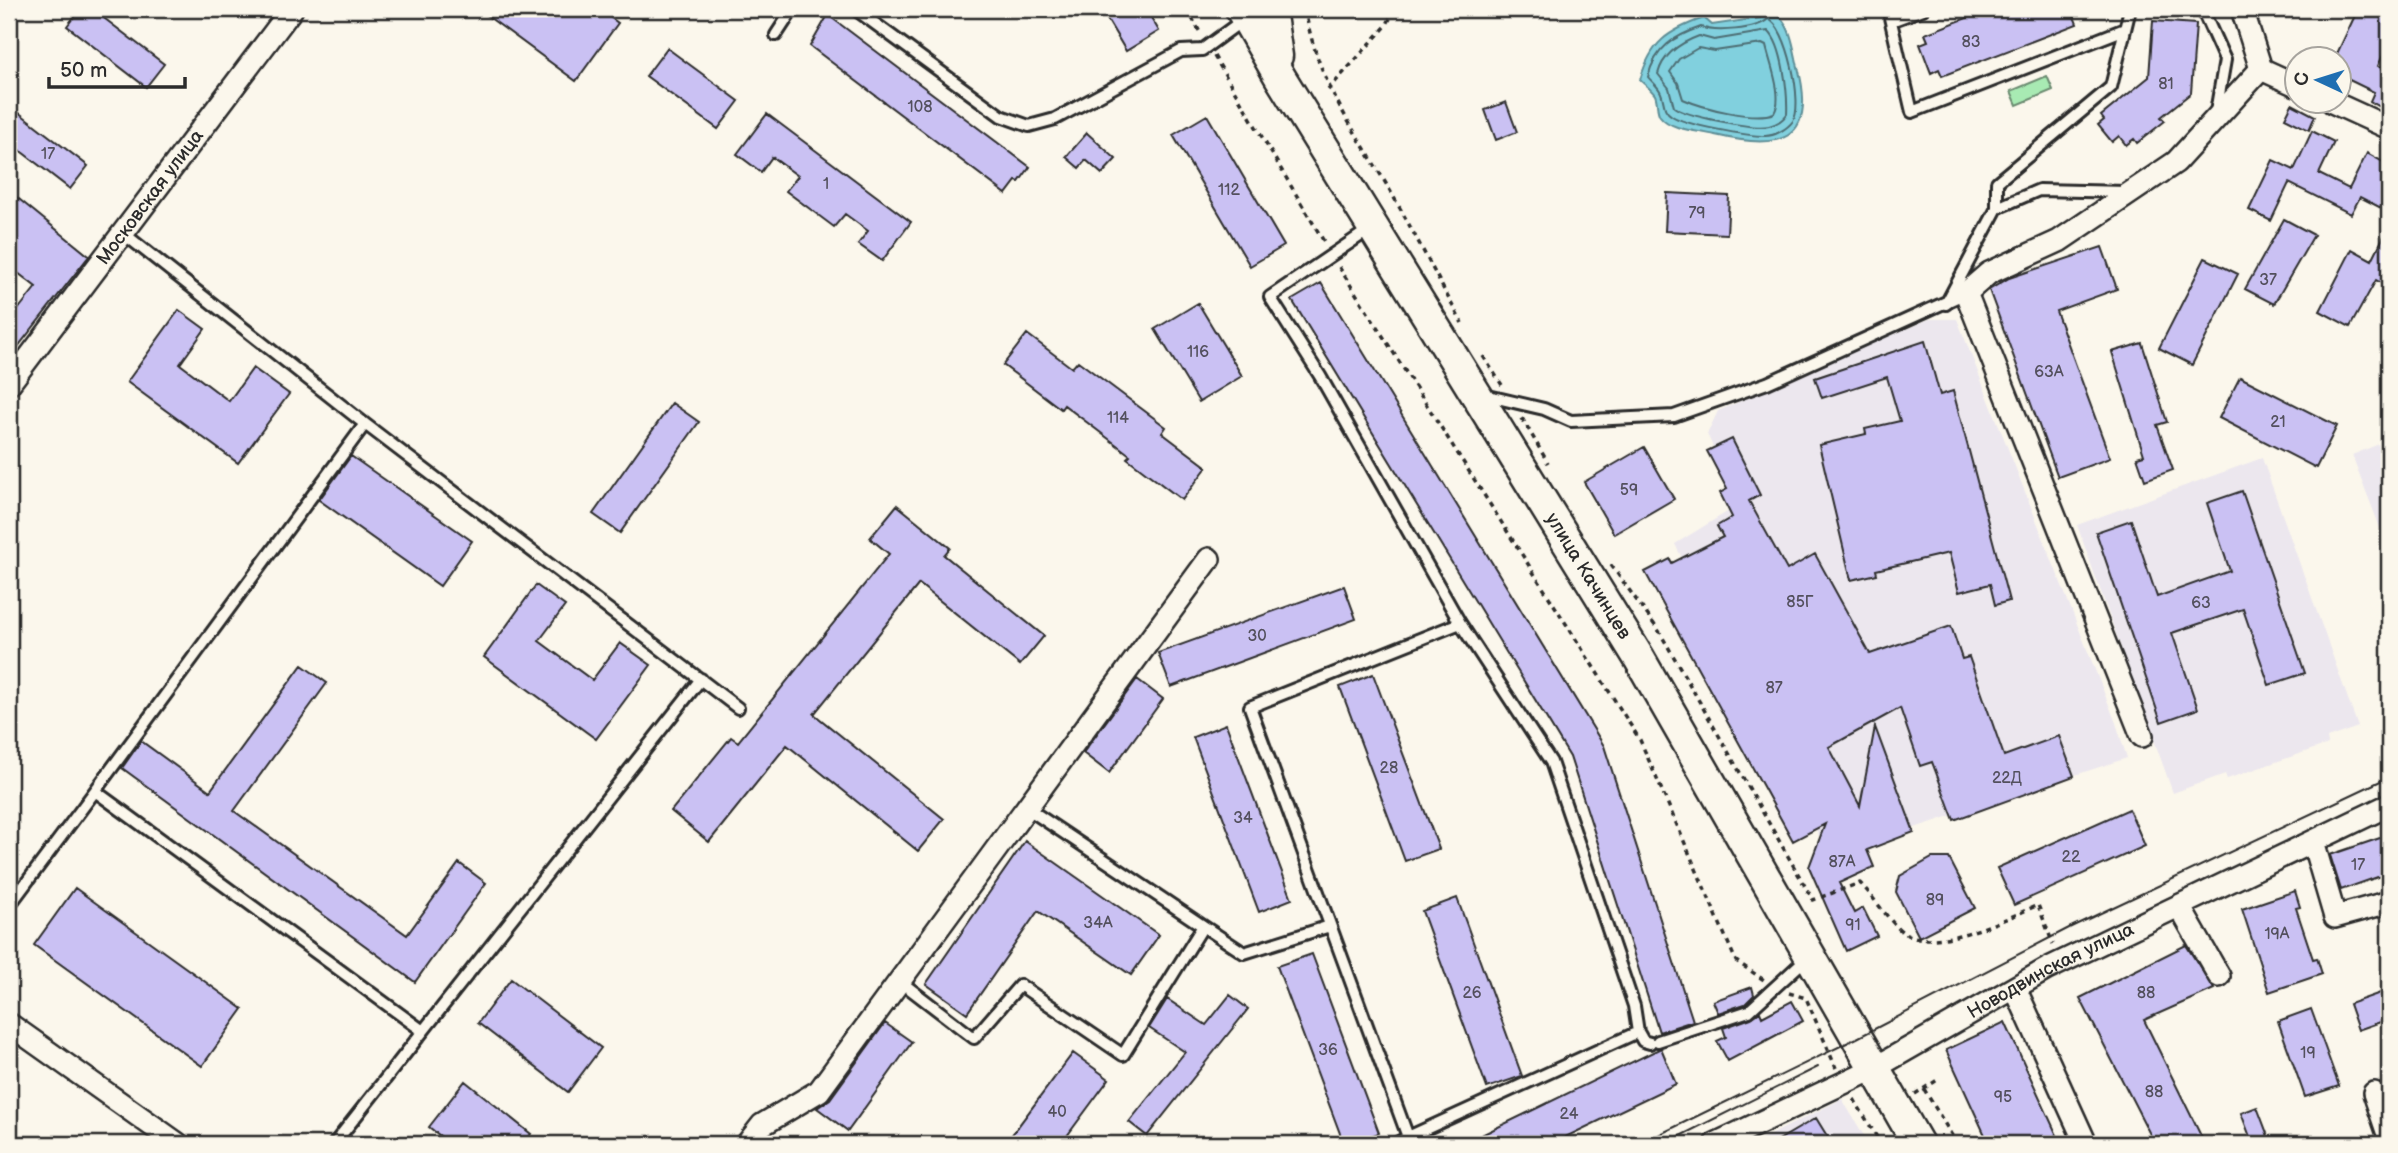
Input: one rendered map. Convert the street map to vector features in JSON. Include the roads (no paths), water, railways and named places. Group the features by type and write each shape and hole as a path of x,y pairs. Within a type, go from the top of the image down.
{"main road":[{"name":"улица Качинцев","path":"1253,12 1280,77 1639,658 1918,1144"}],"street":[{"name":"Московская улица","path":"9,384 292,9"},
{"path":"2242,9 2261,69 2282,78"},
{"path":"2142,736 1966,293 1989,273 2059,241 2176,162 2261,69"},
{"path":"2352,111 2389,128"},
{"path":"747,1144 762,1125 819,1091 1209,559"},
{"name":"Новодвинская улица","path":"1715,1144 1873,1069 2062,962 2389,805"},
{"path":"2313,842 2335,917 2389,902"},
{"path":"2179,906 2219,976"},
{"path":"2015,988 2087,1144"},
{"path":"9,1024 178,1144"},
{"path":"2374,1093 2389,1137"}],"lane":[{"path":"776,35 793,9"},
{"path":"855,9 1001,116 1029,125 1055,119 1181,51 1202,50 1253,12"},
{"path":"1888,9 1912,112 2125,29"},
{"path":"1891,21 1923,9"},
{"path":"1946,304 1997,208 1997,182 2111,87 2130,9"},
{"path":"2202,9 2225,60 2214,120"},
{"path":"1997,208 2039,190 2131,192"},
{"path":"1373,227 1270,297 1320,376 1460,623 1551,762 1643,1041 1654,1042 1749,1011 1809,956"},
{"path":"123,233 365,424 738,708"},
{"path":"1476,393 1545,409 1571,421 1674,416 1767,383 1966,293"},
{"path":"9,906 365,424"},
{"path":"1408,1137 1250,707 1460,623"},
{"path":"334,1144 701,679"},
{"path":"95,791 423,1031"},
{"path":"1027,808 1244,953 1330,926"},
{"path":"901,982 974,1038 1020,985 1123,1055 1203,926"},
{"path":"1395,1144 1638,1032"}],"water":[{"path":"1760,10 1778,15 1790,34 1803,93 1802,112 1797,126 1788,135 1757,142 1685,129 1665,121 1659,114 1655,95 1640,80 1655,47 1670,33 1704,18 1712,25 1760,18"}],"tram line":[{"path":"1640,1144 1857,1038 2071,927 2389,777"},
{"path":"1664,1144 1818,1067"}]}
